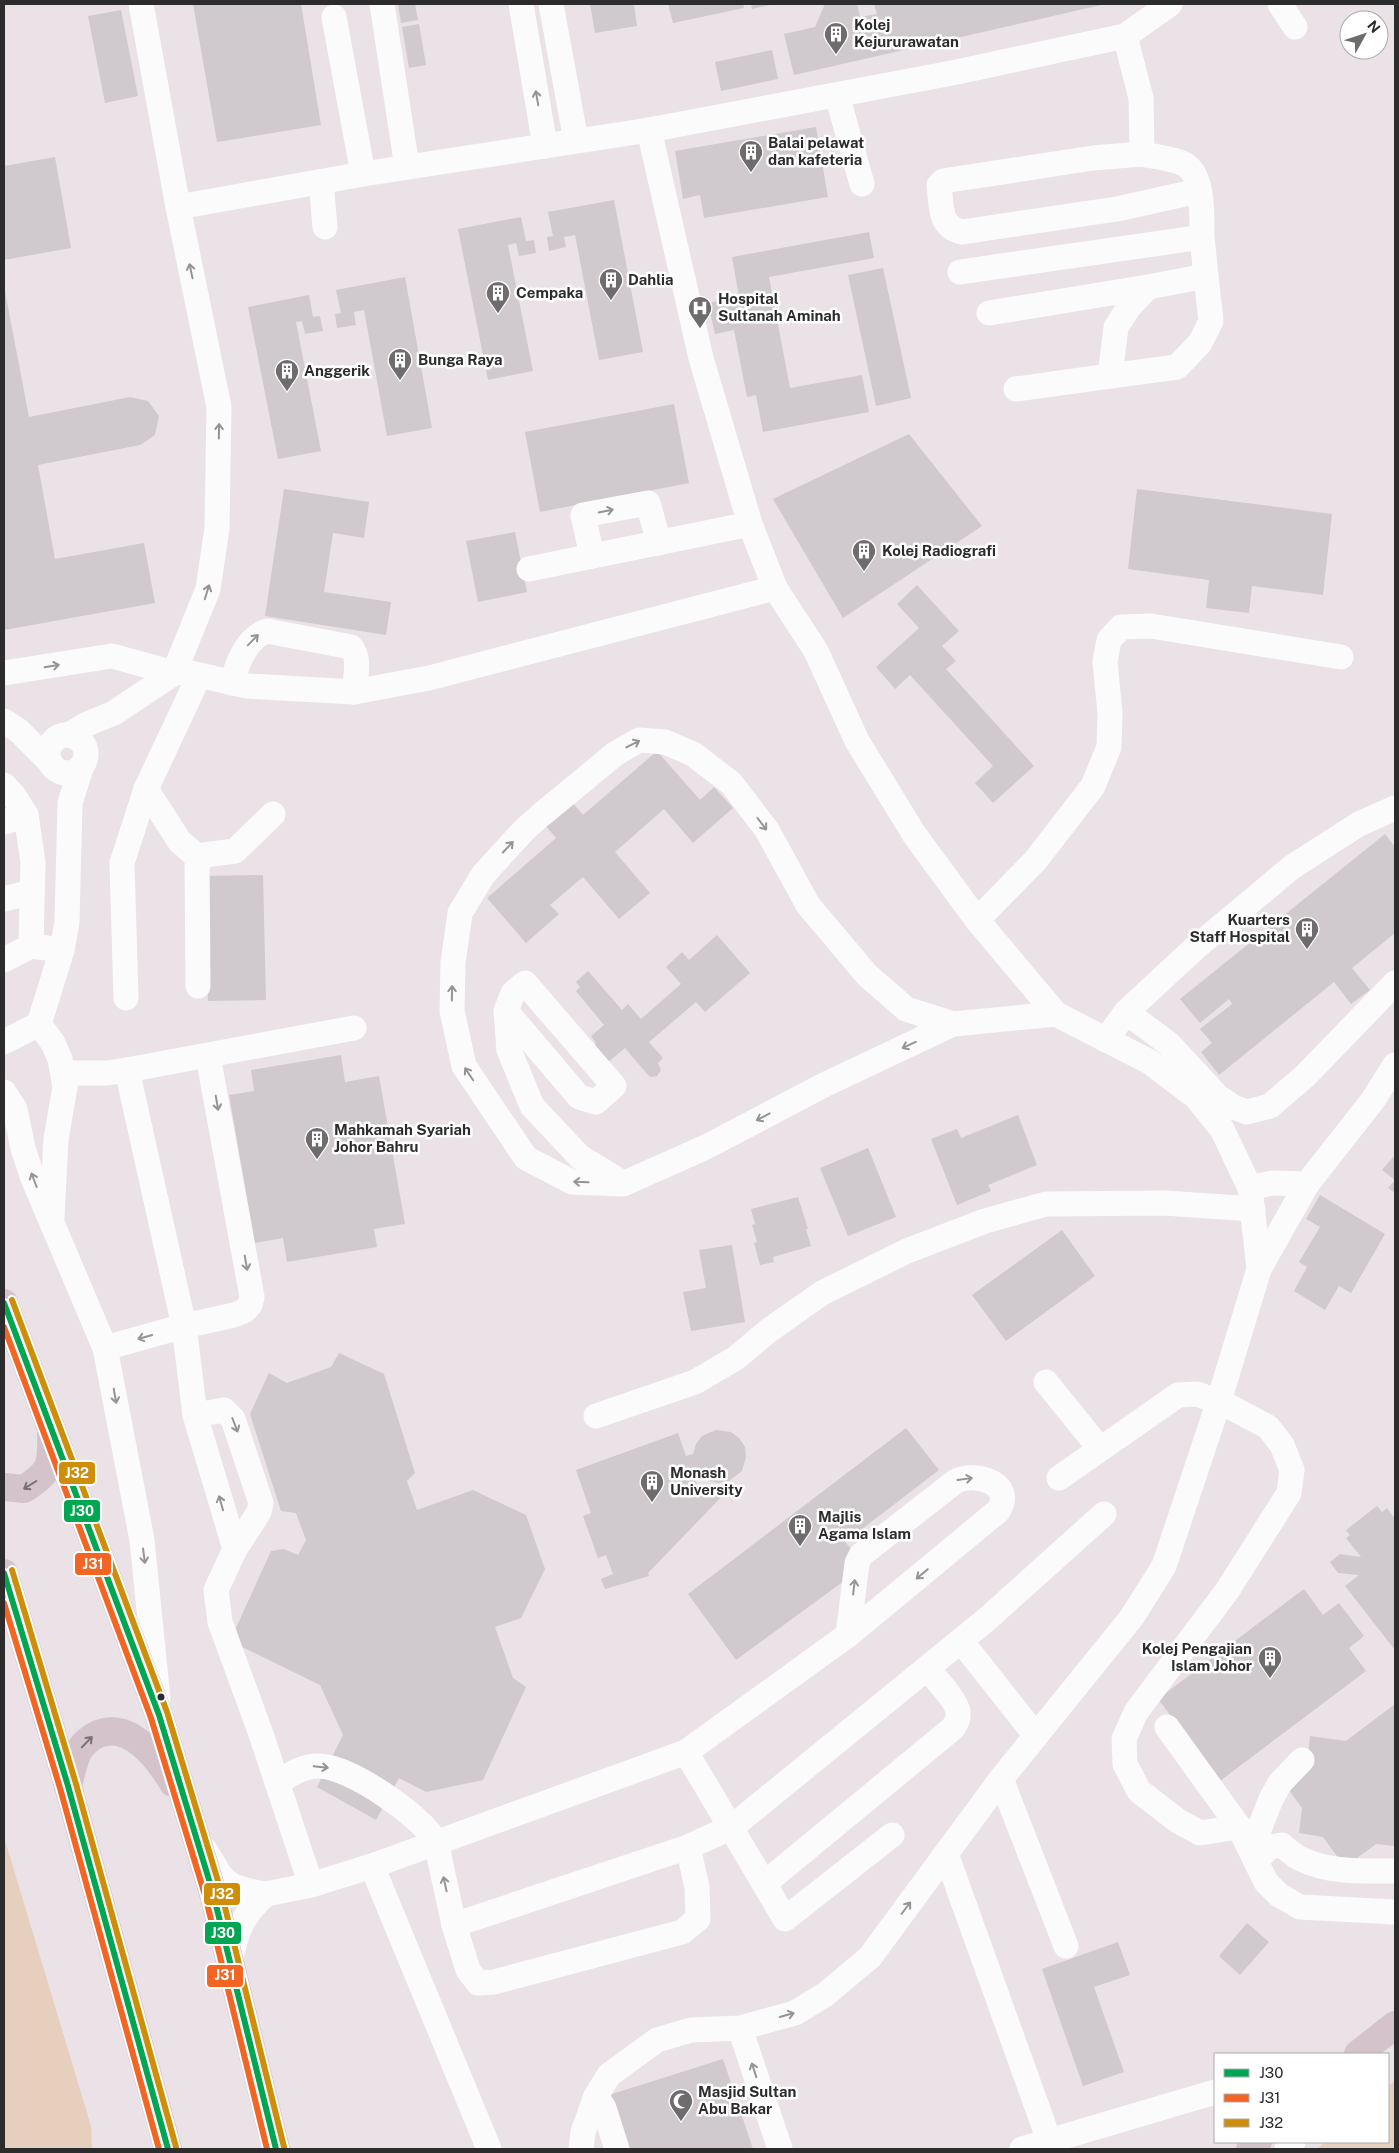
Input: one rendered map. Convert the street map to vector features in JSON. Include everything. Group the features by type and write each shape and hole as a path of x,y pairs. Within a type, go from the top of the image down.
{"main road":[{"path":"4,1303 159,1715 213,1893 276,2149"},
{"path":"4,1487 24,1489 47,1471 52,1451 51,1430"},
{"path":"4,1574 68,1786 168,2149"},
{"path":"68,1786 79,1752 90,1738 107,1730 126,1733 147,1749 163,1769 188,1810"},
{"path":"1359,2053 1395,2025"}],"street":[{"path":"141,4 178,207 219,407 217,528 208,589 174,674"},
{"path":"382,4 407,166"},
{"path":"521,4 546,146"},
{"path":"551,4 576,142"},
{"path":"1280,4 1295,26"},
{"path":"178,207 407,166 649,130 952,73 1125,36 1164,6"},
{"path":"334,16 363,174"},
{"path":"1125,36 1141,98 1142,154"},
{"path":"837,95 862,184"},
{"path":"649,130 701,358 750,524 776,588 816,651 857,741 914,834 977,920 1056,1014 1150,1062 1196,1097 1222,1129 1252,1198 1259,1269"},
{"path":"1016,389 1177,367 1200,343 1211,321 1202,237 1202,210 1198,191 1194,172 1183,164 1142,154 1094,158 943,181 939,185 944,221 948,227 962,232 1117,209 1198,191"},
{"path":"322,182 325,227"},
{"path":"960,272 1202,237"},
{"path":"989,313 1206,276"},
{"path":"1110,376 1116,327 1128,307 1148,287"},
{"path":"592,556 583,515 648,503 658,543"},
{"path":"529,569 750,524"},
{"path":"69,764 48,749 62,737 87,724 114,714 174,674 186,672 247,686 354,692 429,678 776,588"},
{"path":"977,920 1035,861 1093,786 1109,747 1110,713 1105,662 1109,640 1121,627 1151,626 1341,657"},
{"path":"232,683 235,671 247,647 259,634 268,631 351,647 356,652 357,658 354,692"},
{"path":"4,673 112,656 174,674"},
{"path":"126,998 122,863 146,789 199,676"},
{"path":"69,764 114,714"},
{"path":"12,726 69,764"},
{"path":"4,1042 39,1024 62,950 66,922 70,803 69,764 81,740 12,726"},
{"path":"953,1024 906,1008 867,975 808,905 767,830 731,783 693,754 665,742 639,740 615,754 541,815 524,830 483,875 460,913 453,963 452,1011 464,1066 526,1158 572,1182 623,1184 706,1147 824,1085 953,1024 1056,1014"},
{"path":"4,786 14,796 15,819 33,862 31,946"},
{"path":"146,789 180,842 197,856 236,851 273,814"},
{"path":"1106,1040 1126,1012 1194,949 1292,867 1359,824 1395,808"},
{"path":"197,856 198,986"},
{"path":"4,899 32,892"},
{"path":"4,960 31,946 62,950"},
{"path":"506,1011 579,1097 596,1102 614,1086 525,983 513,993 506,1011 509,1050 532,1106 580,1157 623,1184"},
{"path":"1126,1012 1169,1044 1218,1097 1233,1107 1247,1112 1270,1106 1305,1076 1395,983"},
{"path":"39,1024 53,1043 60,1059 65,1087 56,1139 52,1225"},
{"path":"63,1073 107,1073 127,1070 354,1028"},
{"path":"105,1348 184,1326 234,1315 244,1311 250,1305 252,1297 208,1056"},
{"path":"581,2149 583,2132 596,2096 609,2075 657,2040 691,2030 740,2028 795,2013 826,1994 870,1957 1001,1779 1132,1617 1164,1566 1219,1401 1259,1269 1307,1184 1374,1100 1395,1065"},
{"path":"127,1070 170,1255 184,1326 195,1415 235,1549"},
{"path":"4,1092 15,1109 32,1176 105,1348 142,1540 159,1715"},
{"path":"20,1134 44,1125 52,1118 62,1103"},
{"path":"596,1416 695,1382 736,1358 768,1331 822,1293 907,1251 985,1221 1046,1204 1165,1203 1252,1198 1272,1183 1307,1184"},
{"path":"1046,1382 1100,1449"},
{"path":"1059,1478 1178,1395 1196,1394 1219,1401 1268,1427 1282,1445 1292,1470 1288,1493 1227,1591 1136,1712 1124,1739 1125,1764 1140,1791 1178,1821 1200,1833 1238,1828"},
{"path":"195,1415 224,1410 233,1419 261,1503 259,1512 235,1549 216,1590 220,1622 278,1784 311,1884"},
{"path":"188,1810 210,1861 220,1875 231,1884 249,1891 266,1894 311,1884 372,1866 686,1752 848,1635 998,1511 1004,1503 1003,1492 996,1484 970,1478 956,1481 861,1555 857,1563 848,1635"},
{"path":"454,1925 688,1847 732,1827 961,1641 1104,1514"},
{"path":"961,1641 1036,1736"},
{"path":"765,1883 953,1728 958,1720 955,1704 927,1668"},
{"path":"1167,1727 1238,1828 1254,1855 1266,1882 1279,1895 1300,1907 1395,1912"},
{"path":"686,1752 785,1919 892,1835"},
{"path":"1254,1855 1271,1799 1280,1783 1302,1760"},
{"path":"278,1784 293,1773 311,1766 341,1771 366,1783 394,1802 418,1822 436,1843 454,1925 468,1970 478,1983 494,1982 682,1932 698,1919 697,1887 688,1847"},
{"path":"1001,1779 1066,1946"},
{"path":"1254,1855 1269,1847 1282,1845 1299,1859 1322,1867 1395,1871"},
{"path":"946,1854 1049,2140"},
{"path":"372,1866 488,2149"},
{"path":"230,1963 235,1938 242,1922 253,1905 266,1894"},
{"path":"740,2028 780,2149"},
{"path":"1022,2149 1214,2092"},
{"path":"596,2096 604,2108 617,2149"}],"shaded area":[{"path":"4,1837 91,2126 92,2149 4,2149"},
{"path":"1395,2080 1395,2149 1317,2149 1324,2143 1389,2143 1389,2086"}],"building":[{"path":"193,4 301,4 321,125 217,142"},
{"path":"398,4 415,4 418,20 401,23"},
{"path":"590,4 634,4 637,26 595,33"},
{"path":"668,4 743,4 744,8 673,23"},
{"path":"751,4 770,4 770,5 752,9"},
{"name":"Kolej Kejururawatan","path":"825,4 857,4 860,17 877,14 874,4 1101,5 794,75 784,34 815,27"},
{"path":"121,10 138,96 105,103 88,16"},
{"path":"419,24 426,65 409,68 402,27"},
{"path":"772,50 778,79 721,91 715,62"},
{"name":"Balai pelawat dan kafeteria","path":"816,127 828,197 704,218 700,195 683,199 675,151"},
{"path":"55,157 71,248 4,260 4,166"},
{"name":"Dahlia","path":"614,200 643,352 599,360 575,235 564,237 566,247 549,251 547,237 553,236 548,212"},
{"name":"Cempaka","path":"521,217 526,241 534,240 536,253 519,256 516,243 508,245 533,371 488,380 458,229"},
{"path":"869,232 874,258 769,277 790,388 862,375 869,412 763,432 756,395 747,397 734,330 715,334 708,303 739,297 732,257"},
{"path":"883,268 911,398 876,406 848,275"},
{"name":"Bunga Raya","path":"405,277 432,428 387,436 364,310 354,312 356,325 337,328 335,314 341,313 336,290"},
{"path":"4,286 29,417 130,397 148,401 159,416 155,435 140,445 38,465 55,559 144,543 155,603 4,630"},
{"name":"Anggerik","path":"309,295 313,317 320,316 323,331 305,334 302,321 296,322 321,451 278,459 248,307"},
{"path":"674,404 689,483 540,512 525,432"},
{"name":"Kolej Radiografi","path":"909,434 982,526 843,618 773,499"},
{"path":"284,489 369,502 364,538 333,533 324,592 391,602 386,635 265,616"},
{"path":"1137,489 1332,514 1323,595 1252,586 1249,613 1206,608 1209,580 1128,569"},
{"path":"515,532 527,592 478,602 466,541"},
{"path":"917,585 959,631 942,646 956,661 946,669 1034,766 993,803 975,783 993,766 910,675 895,689 876,667 919,628 897,604"},
{"path":"657,751 700,800 714,787 733,808 693,843 664,809 615,852 650,893 619,919 583,877 550,905 559,914 526,943 487,898 556,838 545,825 572,802 583,815"},
{"name":"Kuarters Staff Hospital","path":"1385,834 1395,847 1395,933 1352,968 1370,990 1351,1004 1334,982 1219,1075 1201,1052 1212,1043 1200,1029 1232,1004 1229,999 1200,1023 1180,999"},
{"path":"263,875 266,1000 208,1001 205,876"},
{"path":"717,935 750,973 705,1012 696,1002 649,1042 663,1058 658,1063 661,1070 657,1076 651,1077 648,1075 625,1048 607,1063 593,1048 596,1043 591,1036 604,1025 576,991 580,987 576,982 588,971 622,1010 628,1004 641,1019 681,984 666,967 682,952 689,960"},
{"name":"Mahkamah Syariah Johor Bahru","path":"341,1055 345,1082 379,1076 405,1224 374,1229 377,1247 287,1262 283,1238 255,1243 229,1095 254,1091 251,1070"},
{"path":"1018,1115 1037,1165 988,1185 991,1191 957,1205 931,1139 957,1129 961,1138"},
{"path":"868,1148 896,1217 848,1236 820,1168"},
{"path":"1393,1157 1395,1158 1395,1180 1382,1170"},
{"path":"1395,1180 1395,1193 1388,1188"},
{"path":"1320,1195 1385,1234 1351,1293 1339,1286 1325,1310 1294,1291 1307,1267 1299,1262 1320,1227 1306,1219"},
{"path":"798,1197 811,1246 773,1257 774,1262 760,1265 754,1243 757,1242 752,1225 755,1224 751,1209"},
{"path":"1062,1230 1095,1276 1006,1341 972,1295"},
{"path":"732,1245 745,1322 691,1331 683,1292 706,1288 699,1250"},
{"path":"339,1353 384,1374 415,1473 407,1481 417,1510 473,1490 526,1515 545,1569 521,1618 495,1627 513,1678 526,1687 483,1780 426,1792 399,1778 376,1820 317,1787 343,1735 320,1685 230,1641 271,1551 284,1549 298,1555 306,1540 296,1513 281,1511 250,1414 269,1373 287,1383 331,1367"},
{"name":"Majlis Agama Islam","path":"906,1428 939,1470 845,1542 854,1552 848,1578 736,1660 688,1594"},
{"name":"Monash University","path":"716,1430 731,1432 739,1438 745,1447 746,1457 742,1471 729,1481 719,1483 709,1481 701,1475 694,1477 698,1487 711,1493 732,1486 648,1573 649,1576 605,1589 601,1579 613,1574 606,1555 598,1558 583,1516 591,1513 576,1470 678,1433 686,1456 693,1454 696,1444 702,1436"},
{"path":"1377,1506 1382,1512 1387,1508 1395,1519 1395,1650 1345,1586 1359,1575 1338,1573 1330,1562 1340,1554 1361,1557 1346,1538 1350,1535 1346,1530"},
{"name":"Kolej Pengajian Islam Johor","path":"1304,1589 1323,1615 1339,1603 1364,1636 1349,1648 1366,1671 1220,1781 1158,1699"},
{"path":"1395,1704 1395,1846 1376,1844 1345,1867 1323,1837 1299,1833 1302,1808 1286,1786 1307,1770 1310,1736 1346,1741"},
{"path":"1247,1923 1269,1942 1240,1975 1219,1956"},
{"path":"1118,1942 1130,1975 1094,1987 1124,2072 1083,2086 1042,1969"},
{"name":"Masjid Sultan Abu Bakar","path":"723,2059 753,2149 627,2149 609,2095"}],"transit line":[{"name":"J32","path":"12,1300 167,1712 221,1891 284,2147"},
{"name":"J30","path":"4,1303 159,1715 213,1893 276,2149"},
{"name":"J31","path":"4,1327 151,1718 205,1895 267,2149"},
{"name":"J32","path":"12,1570 76,1784 176,2147"},
{"name":"J30","path":"4,1573 68,1786 168,2149"},
{"name":"J31","path":"4,1603 60,1788 159,2149"}],"place":[{"name":"Kolej Kejururawatan","path":"836,55"},
{"name":"Balai pelawat dan kafeteria","path":"751,173"},
{"name":"Dahlia","path":"611,301"},
{"name":"Cempaka","path":"498,314"},
{"name":"Hospital Sultanah Aminah","path":"700,329"},
{"name":"Bunga Raya","path":"400,381"},
{"name":"Anggerik","path":"287,392"},
{"name":"Kolej Radiografi","path":"864,572"},
{"name":"Kuarters Staff Hospital","path":"1307,950"},
{"name":"Mahkamah Syariah Johor Bahru","path":"317,1160"},
{"name":"Monash University","path":"652,1503"},
{"name":"Majlis Agama Islam","path":"800,1547"},
{"name":"Kolej Pengajian Islam Johor","path":"1270,1679"},
{"name":"Masjid Sultan Abu Bakar","path":"681,2122"}]}
